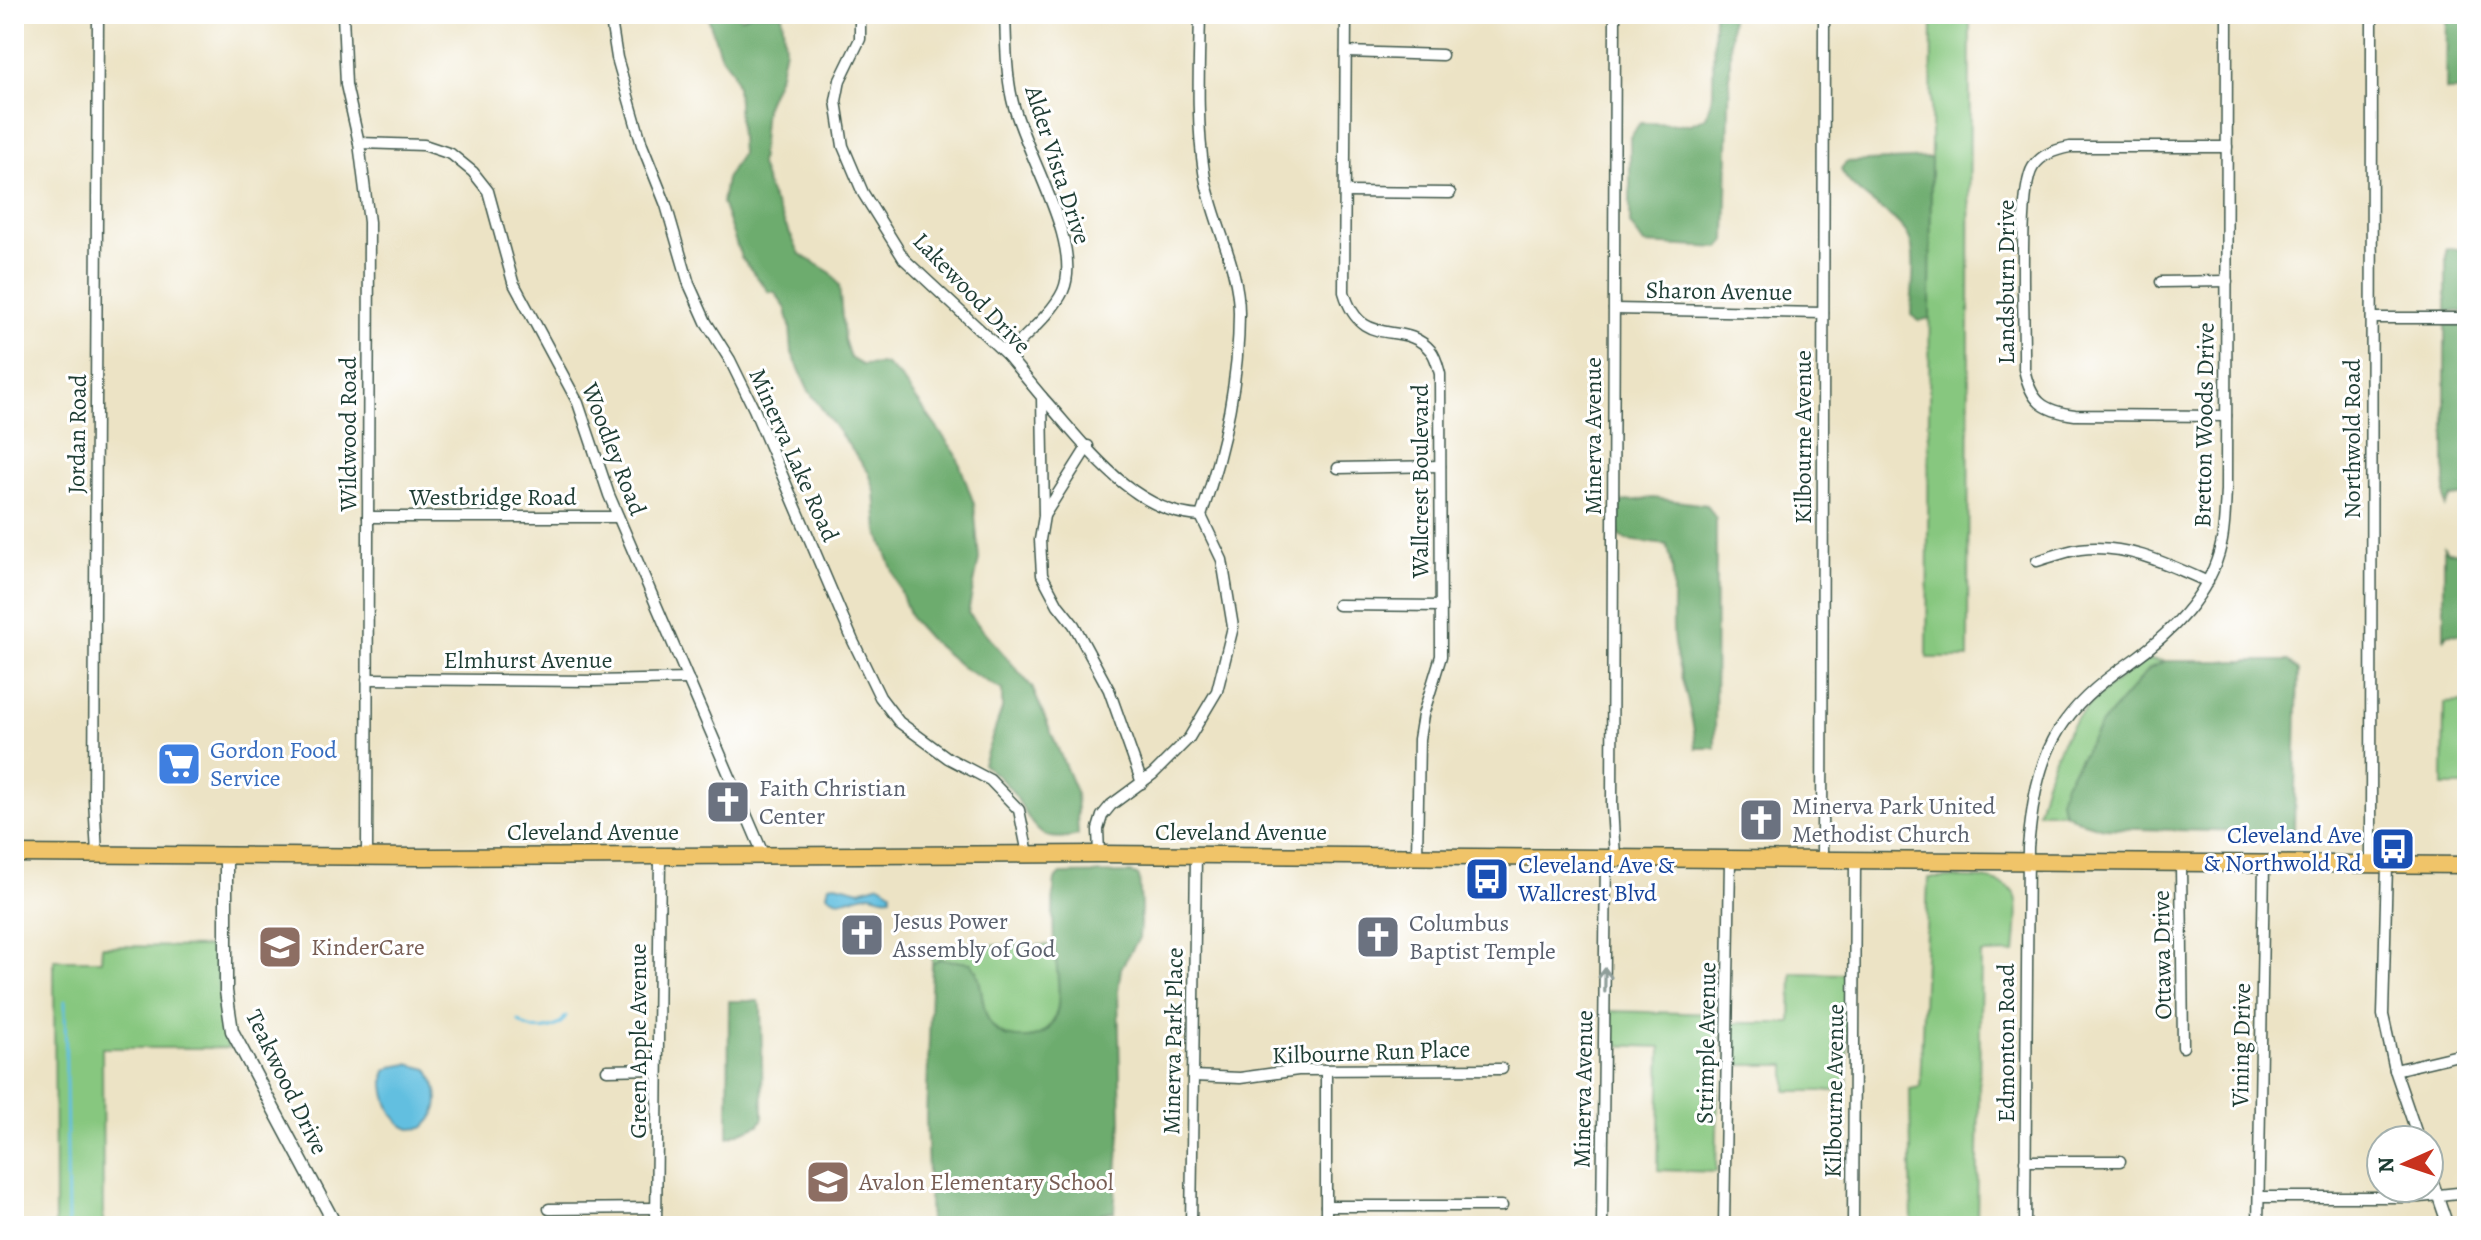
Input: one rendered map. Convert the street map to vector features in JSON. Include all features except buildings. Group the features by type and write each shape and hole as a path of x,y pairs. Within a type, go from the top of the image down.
{"main road":[{"name":"Cleveland Avenue","path":"14,854 1099,854 2467,865"}],"street":[{"name":"Jordan Road","path":"97,854 94,799 98,14"},
{"name":"Wildwood Road","path":"343,14 346,85 359,143 369,222 367,855"},
{"name":"Minerva Lake Road","path":"610,14 617,58 642,145 666,205 689,284 706,322 730,360 754,409 880,697 899,722 948,758 990,780 1019,810 1028,854"},
{"name":"Lakewood Drive","path":"860,14 860,39 840,80 836,101 843,146 863,193 904,259 1007,355 1121,483 1158,504 1201,516"},
{"name":"Alder Vista Drive","path":"1005,14 1012,100 1063,231 1068,270 1063,292 1007,355"},
{"path":"1099,854 1098,829 1102,816 1189,738 1217,691 1233,627 1222,560 1201,516 1226,426 1236,368 1239,310 1228,253 1204,174 1199,111 1200,14"},
{"name":"Wallcrest Boulevard","path":"1346,14 1344,292 1350,309 1361,323 1377,331 1416,338 1433,353 1440,374 1439,667 1423,715 1419,739 1417,857"},
{"name":"Minerva Avenue","path":"1602,1226 1612,805 1615,14"},
{"name":"Kilbourne Avenue","path":"1822,860 1824,14"},
{"name":"Bretton Woods Drive","path":"2028,861 2035,788 2059,730 2102,682 2191,610 2208,582 2221,546 2226,490 2227,14"},
{"name":"Northwold Road","path":"2372,14 2372,318 2383,1015 2395,1070 2414,1124"},
{"path":"1346,52 1442,55"},
{"name":"Woodley Road","path":"359,143 424,145 451,154 473,172 488,191 513,282 578,403 618,517 764,856"},
{"name":"Landsburn Drive","path":"2226,416 2056,413 2034,397 2024,369 2025,195 2034,166 2055,150 2070,147 2227,147"},
{"path":"1346,192 1450,193"},
{"path":"2161,282 2227,281"},
{"name":"Sharon Avenue","path":"1614,309 1823,313"},
{"path":"2372,318 2467,318"},
{"path":"1042,397 1042,575 1058,605 1074,625 1109,690 1142,783"},
{"path":"1044,516 1088,446"},
{"path":"1338,468 1440,466"},
{"name":"Westbridge Road","path":"368,517 618,517"},
{"path":"2037,561 2080,549 2103,549 2152,556 2208,582"},
{"path":"1338,605 1441,606"},
{"name":"Elmhurst Avenue","path":"367,679 688,679"},
{"name":"Teakwood Drive","path":"226,855 226,991 232,1031 336,1226"},
{"name":"Minerva Park Place","path":"1191,1226 1196,855"},
{"name":"Green Apple Avenue","path":"656,1226 660,856"},
{"name":"Strimple Avenue","path":"1724,1226 1730,860"},
{"name":"Kilbourne Avenue","path":"1853,1226 1855,861"},
{"name":"Edmonton Road","path":"2025,1226 2028,861"},
{"name":"Ottawa Drive","path":"2181,864 2183,1047"},
{"name":"Vining Drive","path":"2258,1226 2264,865"},
{"path":"2395,1070 2467,1053"},
{"path":"607,1070 657,1069"},
{"name":"Kilbourne Run Place","path":"1193,1076 1240,1078 1298,1070 1502,1069"},
{"path":"1326,1070 1326,1226"},
{"path":"2025,1161 2120,1161"},
{"path":"2445,1195 2467,1192"},
{"path":"2259,1197 2365,1196"},
{"path":"2441,1204 2448,1226"},
{"path":"1326,1206 1502,1206"},
{"path":"549,1209 656,1208"}],"green space":[{"path":"707,14 737,14 741,18 750,14 782,14 785,48 780,73 765,108 760,165 770,194 800,254 831,273 839,285 844,339 850,358 862,365 885,364 900,377 956,454 974,504 979,559 968,613 1032,687 1076,792 1078,835 1063,838 1042,834 1008,786 983,764 1002,709 1002,690 963,668 911,619 878,531 875,491 869,473 809,391 792,353 786,309 775,292 769,292 741,257 722,203 726,179 741,154 737,86 732,70 720,54"},
{"path":"1714,14 1731,14 1726,241 1720,248 1644,244 1630,224 1630,137 1640,123 1691,124 1706,117 1713,93"},
{"path":"1932,14 1970,14 1968,658 1927,658"},
{"path":"2447,14 2467,14 2467,91 2446,91"},
{"path":"1931,158 1930,318 1919,321 1911,315 1913,266 1910,240 1898,223 1857,189 1841,170 1846,162"},
{"path":"2446,249 2467,249 2467,312 2446,311"},
{"path":"2445,324 2467,324 2467,495 2452,497 2445,506"},
{"path":"1653,498 1707,505 1716,519 1715,748 1696,748 1674,644 1673,581 1667,545 1626,540 1619,535 1615,514 1622,502"},
{"path":"2444,547 2447,552 2467,553 2467,635 2447,634 2444,638"},
{"path":"2147,660 2165,661 2150,668 2060,800 2064,812 2038,812 2053,761 2074,722 2105,690"},
{"path":"2165,661 2289,661 2298,671 2294,829 2282,833 2103,828 2077,820 2064,812 2060,800 2064,785 2101,724 2150,668"},
{"path":"2467,702 2467,786 2443,786 2444,703"},
{"path":"1132,873 1139,876 1141,908 1139,938 1121,968 1118,991 1121,1122 1114,1212 1101,1213 1101,1226 930,1226 926,1118 932,964 940,959 971,963 979,979 987,1016 997,1031 1015,1038 1041,1034 1051,1026 1058,1000 1053,927 1055,880 1061,874"},
{"path":"1928,878 1990,880 2010,889 2017,902 2015,953 1981,954 1977,1226 1912,1226 1910,1089 1920,1087"},
{"path":"1054,945 1060,982 1057,1010 1048,1028 1031,1038 1011,1037 993,1027 983,1007 977,970 941,959 932,964 932,946"},
{"path":"102,946 217,947 221,1029 229,1048 102,1048 103,1226 55,1226 54,960 101,960"},
{"path":"1792,973 1849,974 1847,1091 1786,1091 1786,1065 1731,1065 1731,1023 1791,1023"},
{"path":"729,1001 758,1001 761,1006 763,1118 759,1125 728,1137"},
{"path":"1609,1011 1720,1014 1716,1172 1658,1170 1661,1047 1608,1045"}],"water":[{"path":"880,884 891,891 891,897 865,894 838,900 827,894 829,885 860,890"},
{"path":"408,1064 428,1069 437,1092 434,1115 423,1128 410,1129 403,1125 388,1104 384,1086 386,1071"}],"waterway":[{"path":"65,1001 68,1226"},
{"path":"519,1021 530,1028 544,1029 557,1025 566,1016"}],"place":[{"name":"Gordon Food Service","path":"179,764"},
{"name":"Faith Christian Center","path":"728,802"},
{"name":"Minerva Park United Methodist Church","path":"1761,820"},
{"name":"Cleveland Ave & Northwold Rd","path":"2393,849"},
{"name":"Cleveland Ave & Wallcrest Blvd","path":"1487,879"},
{"name":"Jesus Power Assembly of God","path":"862,935"},
{"name":"Columbus Baptist Temple","path":"1378,937"},
{"name":"KinderCare","path":"280,947"},
{"name":"Avalon Elementary School","path":"828,1182"}]}
